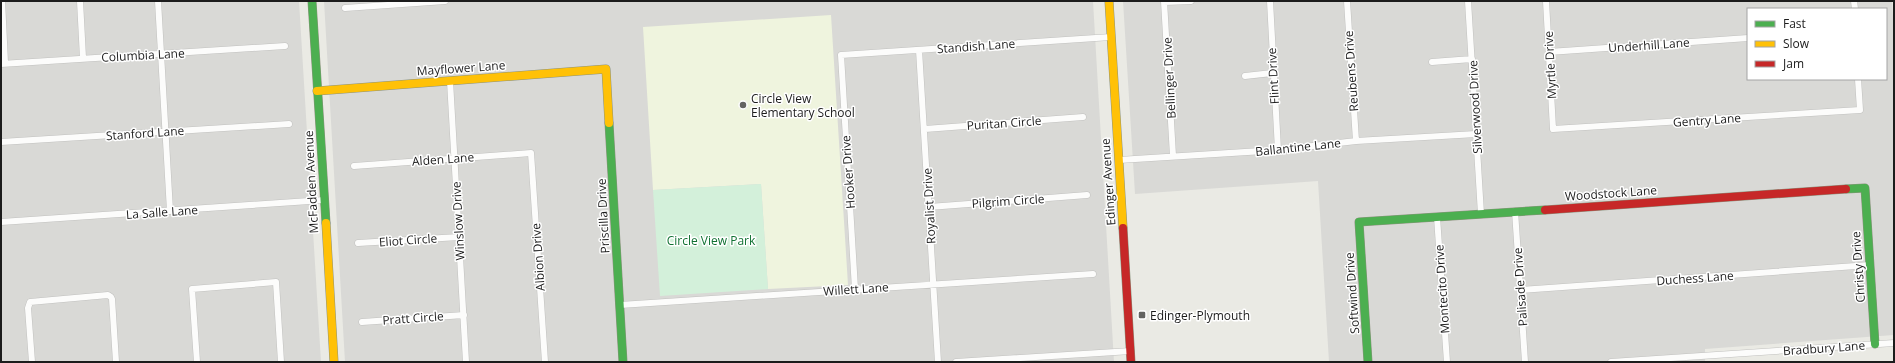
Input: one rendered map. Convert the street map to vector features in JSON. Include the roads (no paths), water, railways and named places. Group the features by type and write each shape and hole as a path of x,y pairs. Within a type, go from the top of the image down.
{"street":[{"path":"2,1 3,64"},
{"path":"80,1 83,58"},
{"path":"158,1 170,211"},
{"name":"McFadden Avenue","path":"312,1 334,362"},
{"path":"345,8 445,1"},
{"name":"Edinger Avenue","path":"1109,1 1132,362"},
{"path":"1164,2 1191,1"},
{"name":"Flint Drive","path":"1270,1 1278,150"},
{"name":"Reubens Drive","path":"1347,1 1356,141"},
{"name":"Silverwood Drive","path":"1468,1 1481,214"},
{"name":"Myrtle Drive","path":"1546,1 1553,129"},
{"name":"Bellinger Drive","path":"1164,2 1173,156"},
{"name":"Standish Lane","path":"841,55 1111,37"},
{"name":"Underhill Lane","path":"1549,52 1747,38"},
{"name":"Columbia Lane","path":"3,64 285,46"},
{"name":"Royalist Drive","path":"919,50 938,362"},
{"name":"Hooker Drive","path":"841,55 855,289"},
{"path":"1432,62 1472,59"},
{"name":"Mayflower Lane","path":"317,91 606,69"},
{"name":"Priscilla Drive","path":"606,69 624,362"},
{"path":"1245,76 1273,73"},
{"name":"Gentry Lane","path":"1553,129 1860,110 1858,80"},
{"name":"Winslow Drive","path":"450,81 466,362"},
{"name":"Puritan Circle","path":"925,129 1083,117"},
{"name":"Stanford Lane","path":"1,142 288,124"},
{"name":"Ballantine Lane","path":"1119,160 1278,150 1356,141 1476,134"},
{"name":"Alden Lane","path":"354,166 531,153"},
{"name":"Albion Drive","path":"531,153 545,362"},
{"name":"Woodstock Lane","path":"1360,222 1865,188"},
{"name":"Christy Drive","path":"1865,188 1875,344"},
{"name":"Pilgrim Circle","path":"929,207 1087,195"},
{"name":"La Salle Lane","path":"1,222 324,200"},
{"name":"Palisade Drive","path":"1516,211 1525,362"},
{"name":"Montecito Drive","path":"1437,217 1447,362"},
{"name":"Softwind Drive","path":"1360,222 1368,362"},
{"name":"Eliot Circle","path":"358,243 459,237"},
{"name":"Duchess Lane","path":"1520,290 1870,265"},
{"name":"Willett Lane","path":"620,305 1093,274"},
{"path":"197,362 192,289 276,282 281,362"},
{"path":"32,362 28,308 30,302 108,295 112,299 116,362"},
{"name":"Pratt Circle","path":"362,322 464,314"},
{"name":"Bradbury Lane","path":"1611,362 1712,359 1894,343"},
{"path":"956,362 1131,351"}],"place":[{"name":"Circle View Elementary School","path":"743,105"},
{"name":"Edinger-Plymouth","path":"1142,315"}],"park label":[{"name":"Circle View Park","path":"711,240"}]}
